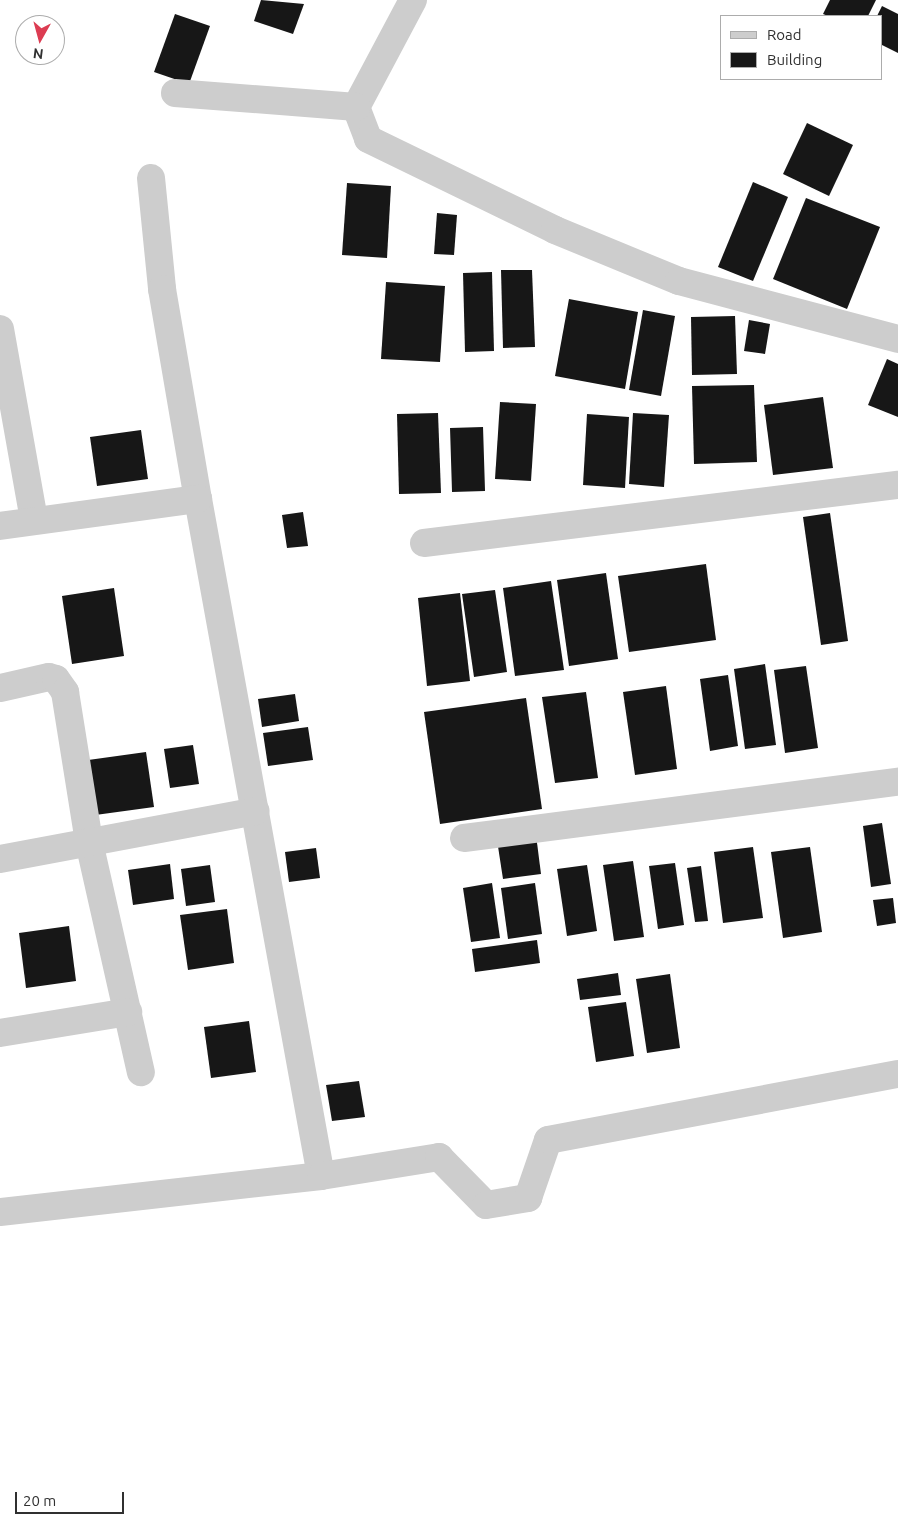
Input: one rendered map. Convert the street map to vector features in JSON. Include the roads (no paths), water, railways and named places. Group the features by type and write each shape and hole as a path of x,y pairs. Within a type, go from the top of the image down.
{"street":[{"path":"413,0 356,106 368,139 619,258 679,281 898,339"},
{"path":"175,93 356,106"},
{"path":"151,178 162,289 198,499 321,1176"},
{"path":"0,329 34,520"},
{"path":"424,543 898,485"},
{"path":"0,526 198,499"},
{"path":"0,688 42,678 61,684 89,842 141,1072"},
{"path":"464,838 898,782"},
{"path":"0,859 256,811"},
{"path":"0,1033 128,1012"},
{"path":"0,1212 321,1176 439,1157 486,1205 519,1200 528,1198 548,1140 898,1074"}]}
